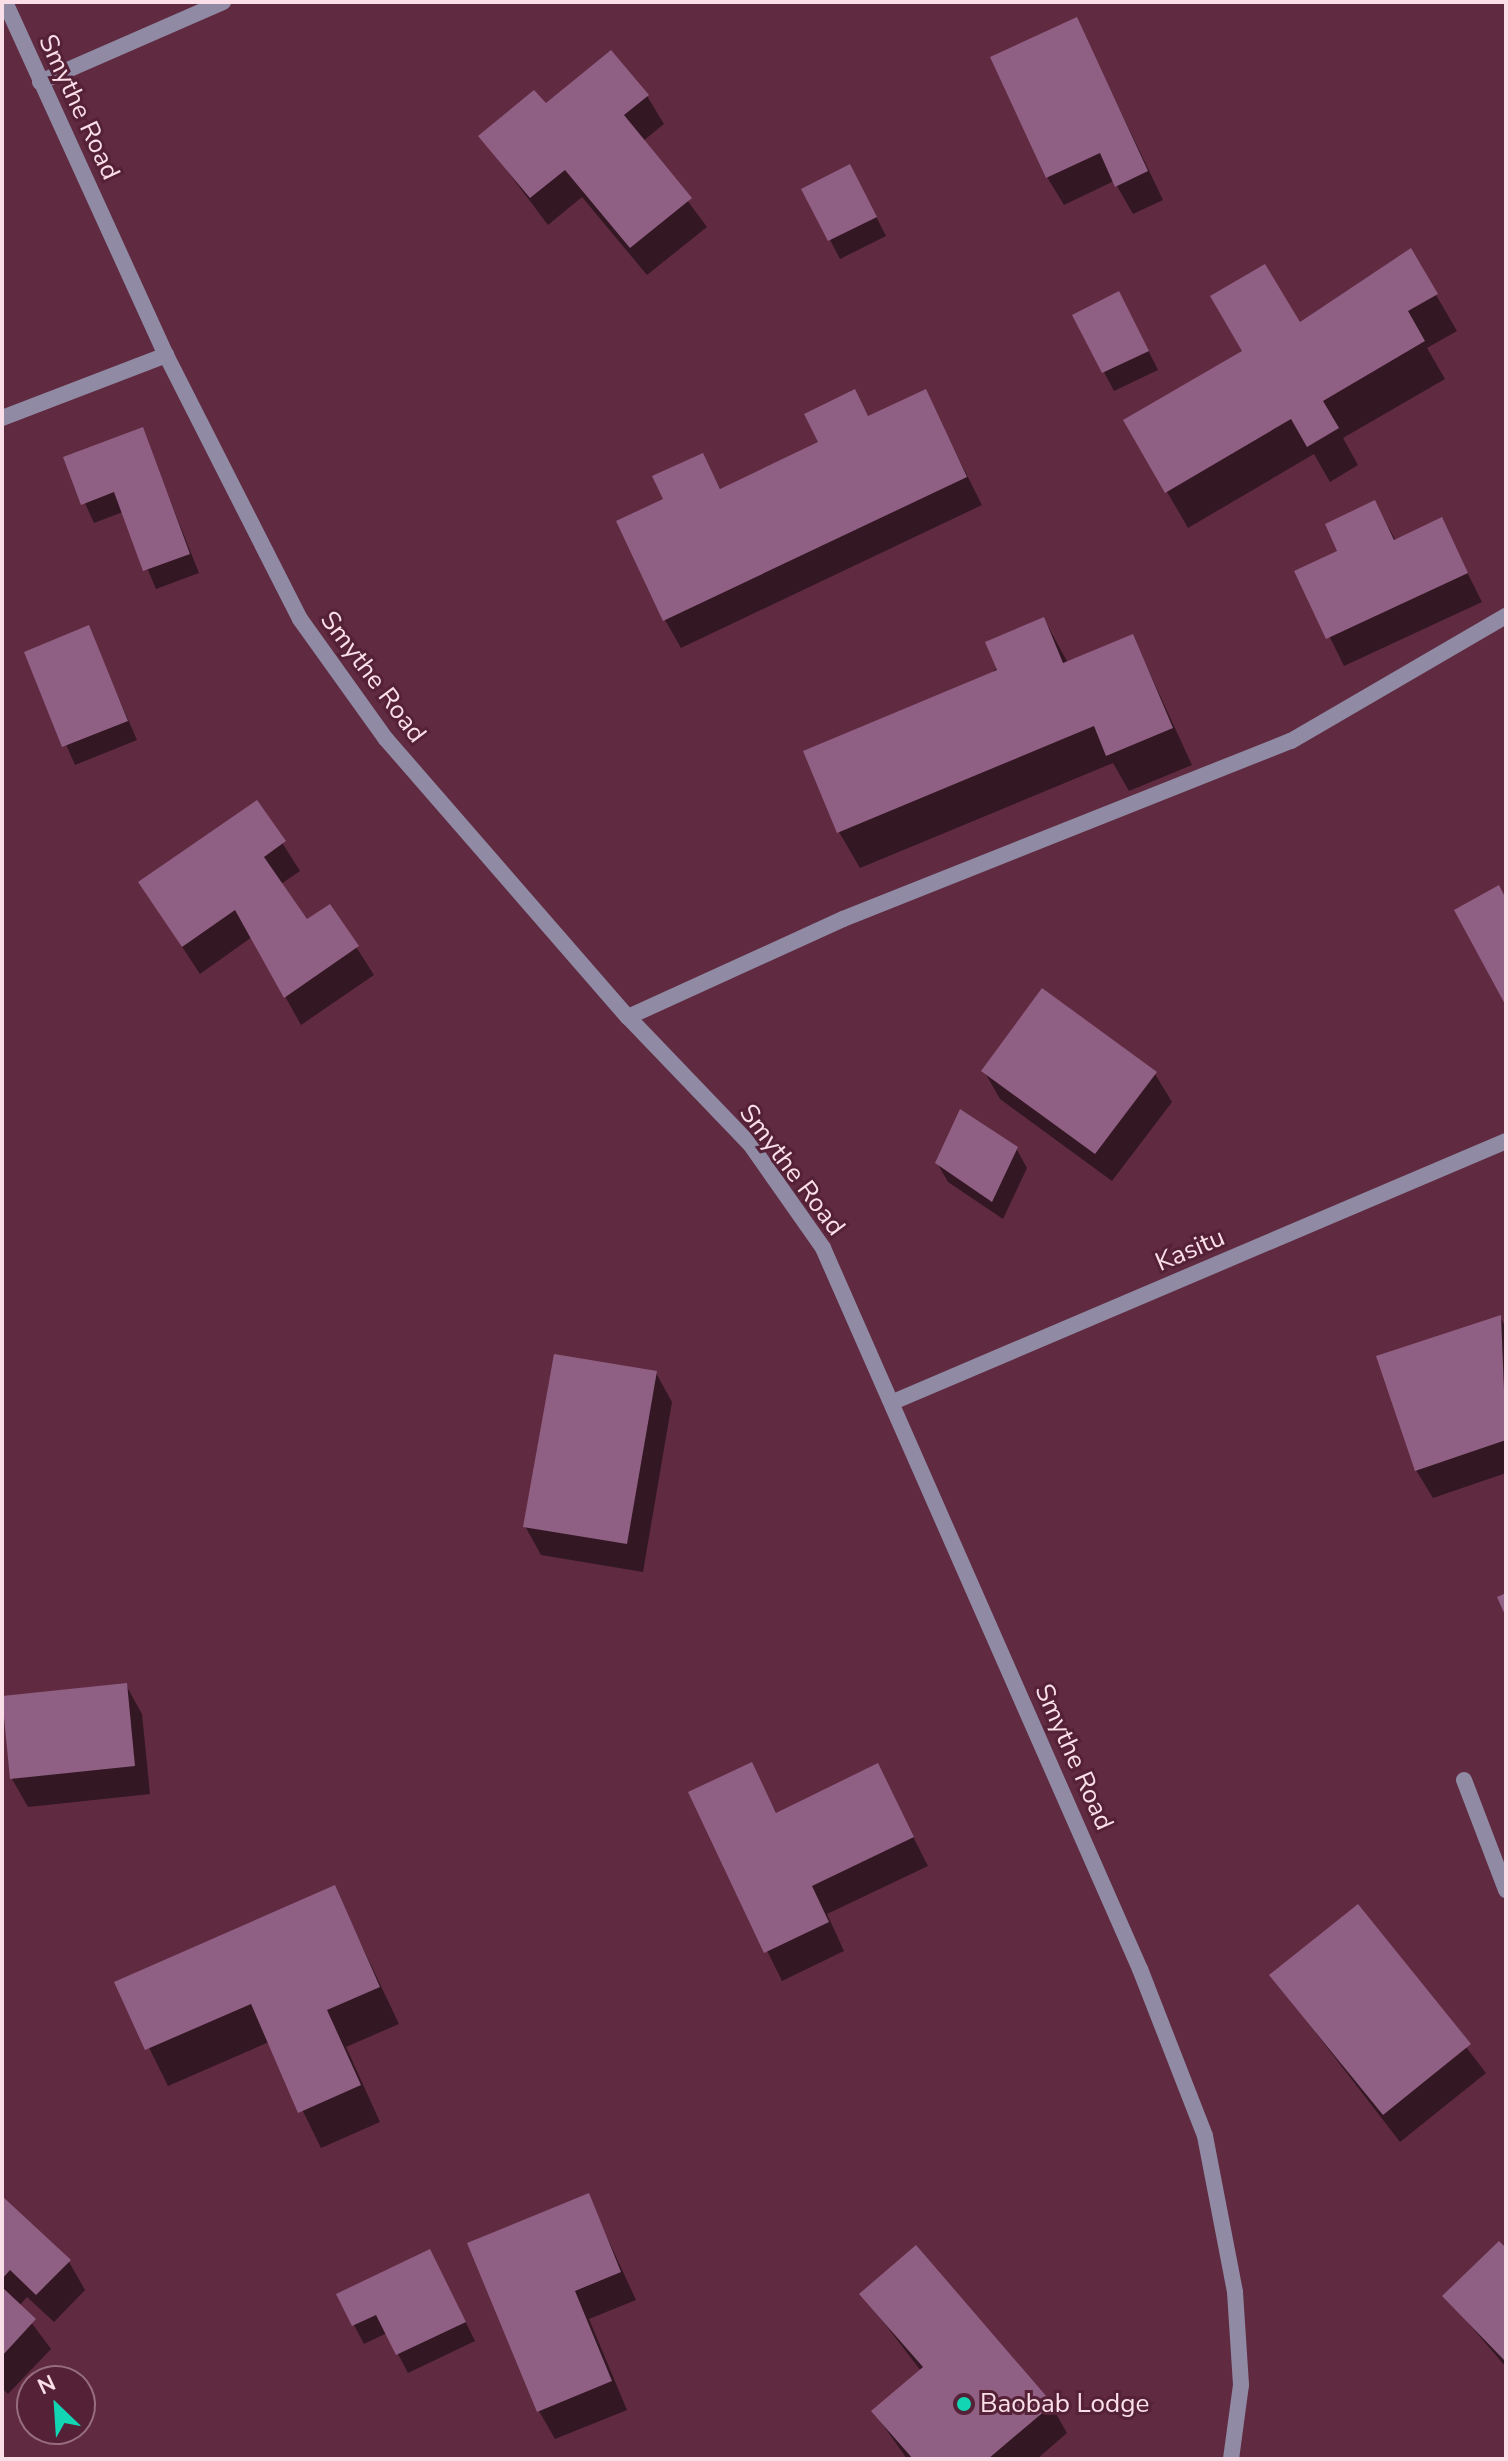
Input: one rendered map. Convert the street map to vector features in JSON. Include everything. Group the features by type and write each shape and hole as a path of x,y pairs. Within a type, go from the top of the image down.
{"street":[{"name":"Smythe Road","path":"5,2 166,355 300,619 386,739 628,1017 750,1144 823,1248 893,1402 1205,2136 1235,2292 1241,2385 1231,2459"},
{"path":"40,82 223,2"},
{"path":"2,418 166,355"},
{"path":"628,1017 843,919 1291,741 1506,616"},
{"name":"Kasitu","path":"893,1402 1506,1141"},
{"path":"1464,1780 1506,1890"}],"building":[{"path":"1077,17 1148,171 1115,187 1100,153 1046,178 990,57"},
{"path":"611,50 649,95 624,115 692,198 630,248 565,170 530,198 478,136 534,90 546,103"},
{"path":"850,164 877,217 828,241 801,189"},
{"path":"1411,248 1438,294 1408,311 1425,341 1323,401 1339,428 1307,447 1291,419 1165,493 1123,420 1242,351 1210,296 1265,264 1300,322"},
{"path":"1119,291 1149,351 1102,373 1072,315"},
{"path":"855,389 868,416 926,389 967,477 663,621 616,521 663,499 652,476 703,453 720,489 818,442 804,414"},
{"path":"143,427 190,554 143,571 114,492 81,505 63,457"},
{"path":"1375,500 1394,540 1442,517 1468,573 1326,639 1294,571 1337,551 1325,524"},
{"path":"1044,617 1063,663 1133,634 1173,728 1106,756 1094,726 837,833 803,751 997,670 985,642"},
{"path":"89,625 128,721 62,747 24,652"},
{"path":"257,800 286,841 264,857 307,919 330,904 359,946 284,998 235,910 182,947 138,882"},
{"path":"1499,885 1506,899 1506,1006 1454,910"},
{"path":"1042,988 1157,1072 1095,1154 981,1071"},
{"path":"960,1109 1018,1147 992,1202 935,1163"},
{"path":"1501,1315 1506,1440 1415,1471 1376,1356"},
{"path":"554,1354 657,1371 627,1544 523,1527"},
{"path":"1506,1593 1506,1617 1497,1597"},
{"path":"127,1683 135,1766 10,1779 2,1696"},
{"path":"752,1762 776,1813 878,1763 914,1837 812,1886 829,1922 764,1953 688,1792"},
{"path":"335,1885 380,1987 327,2010 361,2085 298,2113 251,2004 145,2050 114,1982"},
{"path":"1358,1904 1471,2044 1383,2115 1269,1975"},
{"path":"589,2193 621,2272 575,2291 612,2381 537,2412 467,2243"},
{"path":"2,2196 71,2260 36,2295 10,2270 2,2279"},
{"path":"1499,2241 1506,2248 1506,2362 1442,2296"},
{"path":"916,2245 1053,2404 988,2459 913,2459 871,2411 923,2367 859,2294"},
{"path":"430,2249 466,2322 396,2355 376,2315 352,2326 336,2294"},
{"path":"2,2287 36,2319 2,2356"}],"place":[{"name":"Baobab Lodge","path":"964,2404"}]}
